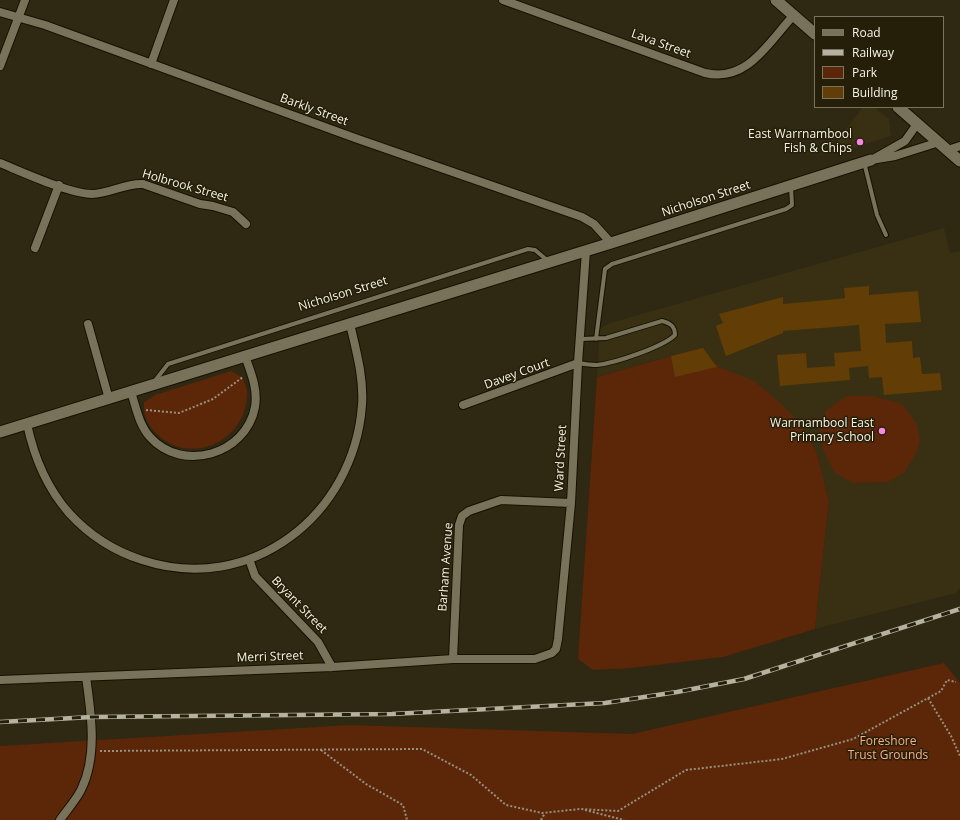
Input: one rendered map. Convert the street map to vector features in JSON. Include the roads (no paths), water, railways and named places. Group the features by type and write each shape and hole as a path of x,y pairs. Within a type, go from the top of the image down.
{"street":[{"path":"0,66 25,0"},
{"path":"151,64 174,0"},
{"name":"Lava Street","path":"503,0 704,73 720,75 734,73 747,66 793,16"},
{"path":"776,0 814,33"},
{"name":"Barkly Street","path":"0,12 45,25 362,141 582,217 594,224 611,243"},
{"path":"899,108 960,161"},
{"name":"Nicholson Street","path":"867,161 905,141 917,124"},
{"name":"Nicholson Street","path":"0,432 586,251 867,161 895,156 939,142"},
{"path":"948,150 960,146"},
{"name":"Holbrook Street","path":"0,163 59,186 92,194 134,184 143,184 200,204 214,206 233,212 246,224"},
{"path":"35,248 59,186"},
{"name":"Ward Street","path":"541,658 552,653 556,649 558,639 571,503 578,363 581,339 586,251"},
{"path":"88,324 110,398"},
{"path":"26,424 39,467 60,502 82,526 109,546 152,564 173,567 205,568 222,566 249,559 279,545 305,526 332,495 348,464 360,423 362,403 359,363 350,324"},
{"path":"131,392 144,428 159,445 181,455 206,456 229,446 246,429 255,407 255,389 245,356"},
{"name":"Davey Court","path":"463,405 578,363"},
{"name":"Barham Avenue","path":"453,659 459,525 462,516 468,511 502,500 571,503"},
{"name":"Bryant Street","path":"249,559 255,576 318,642 332,667"},
{"name":"Merri Street","path":"0,680 332,667 453,659 541,658"},
{"path":"60,820 81,790 87,774 92,717 86,677"}],"lane":[{"path":"867,161 877,215 886,235"},
{"path":"596,339 605,269 612,264 786,210 792,205 790,185"},
{"name":"Nicholson Street","path":"151,385 168,364 528,249 535,250 549,262"},
{"path":"578,363 596,365 663,344 675,335 675,330 669,322 662,320 606,338 581,339"}],"railway":[{"path":"0,722 92,717 392,714 605,703 677,692 744,679 960,609"}],"place":[{"name":"East Warrnambool Fish & Chips","path":"860,142"},
{"name":"Warrnambool East Primary School","path":"882,431"}],"park label":[{"name":"Foreshore Trust Grounds","path":"888,749"}]}
